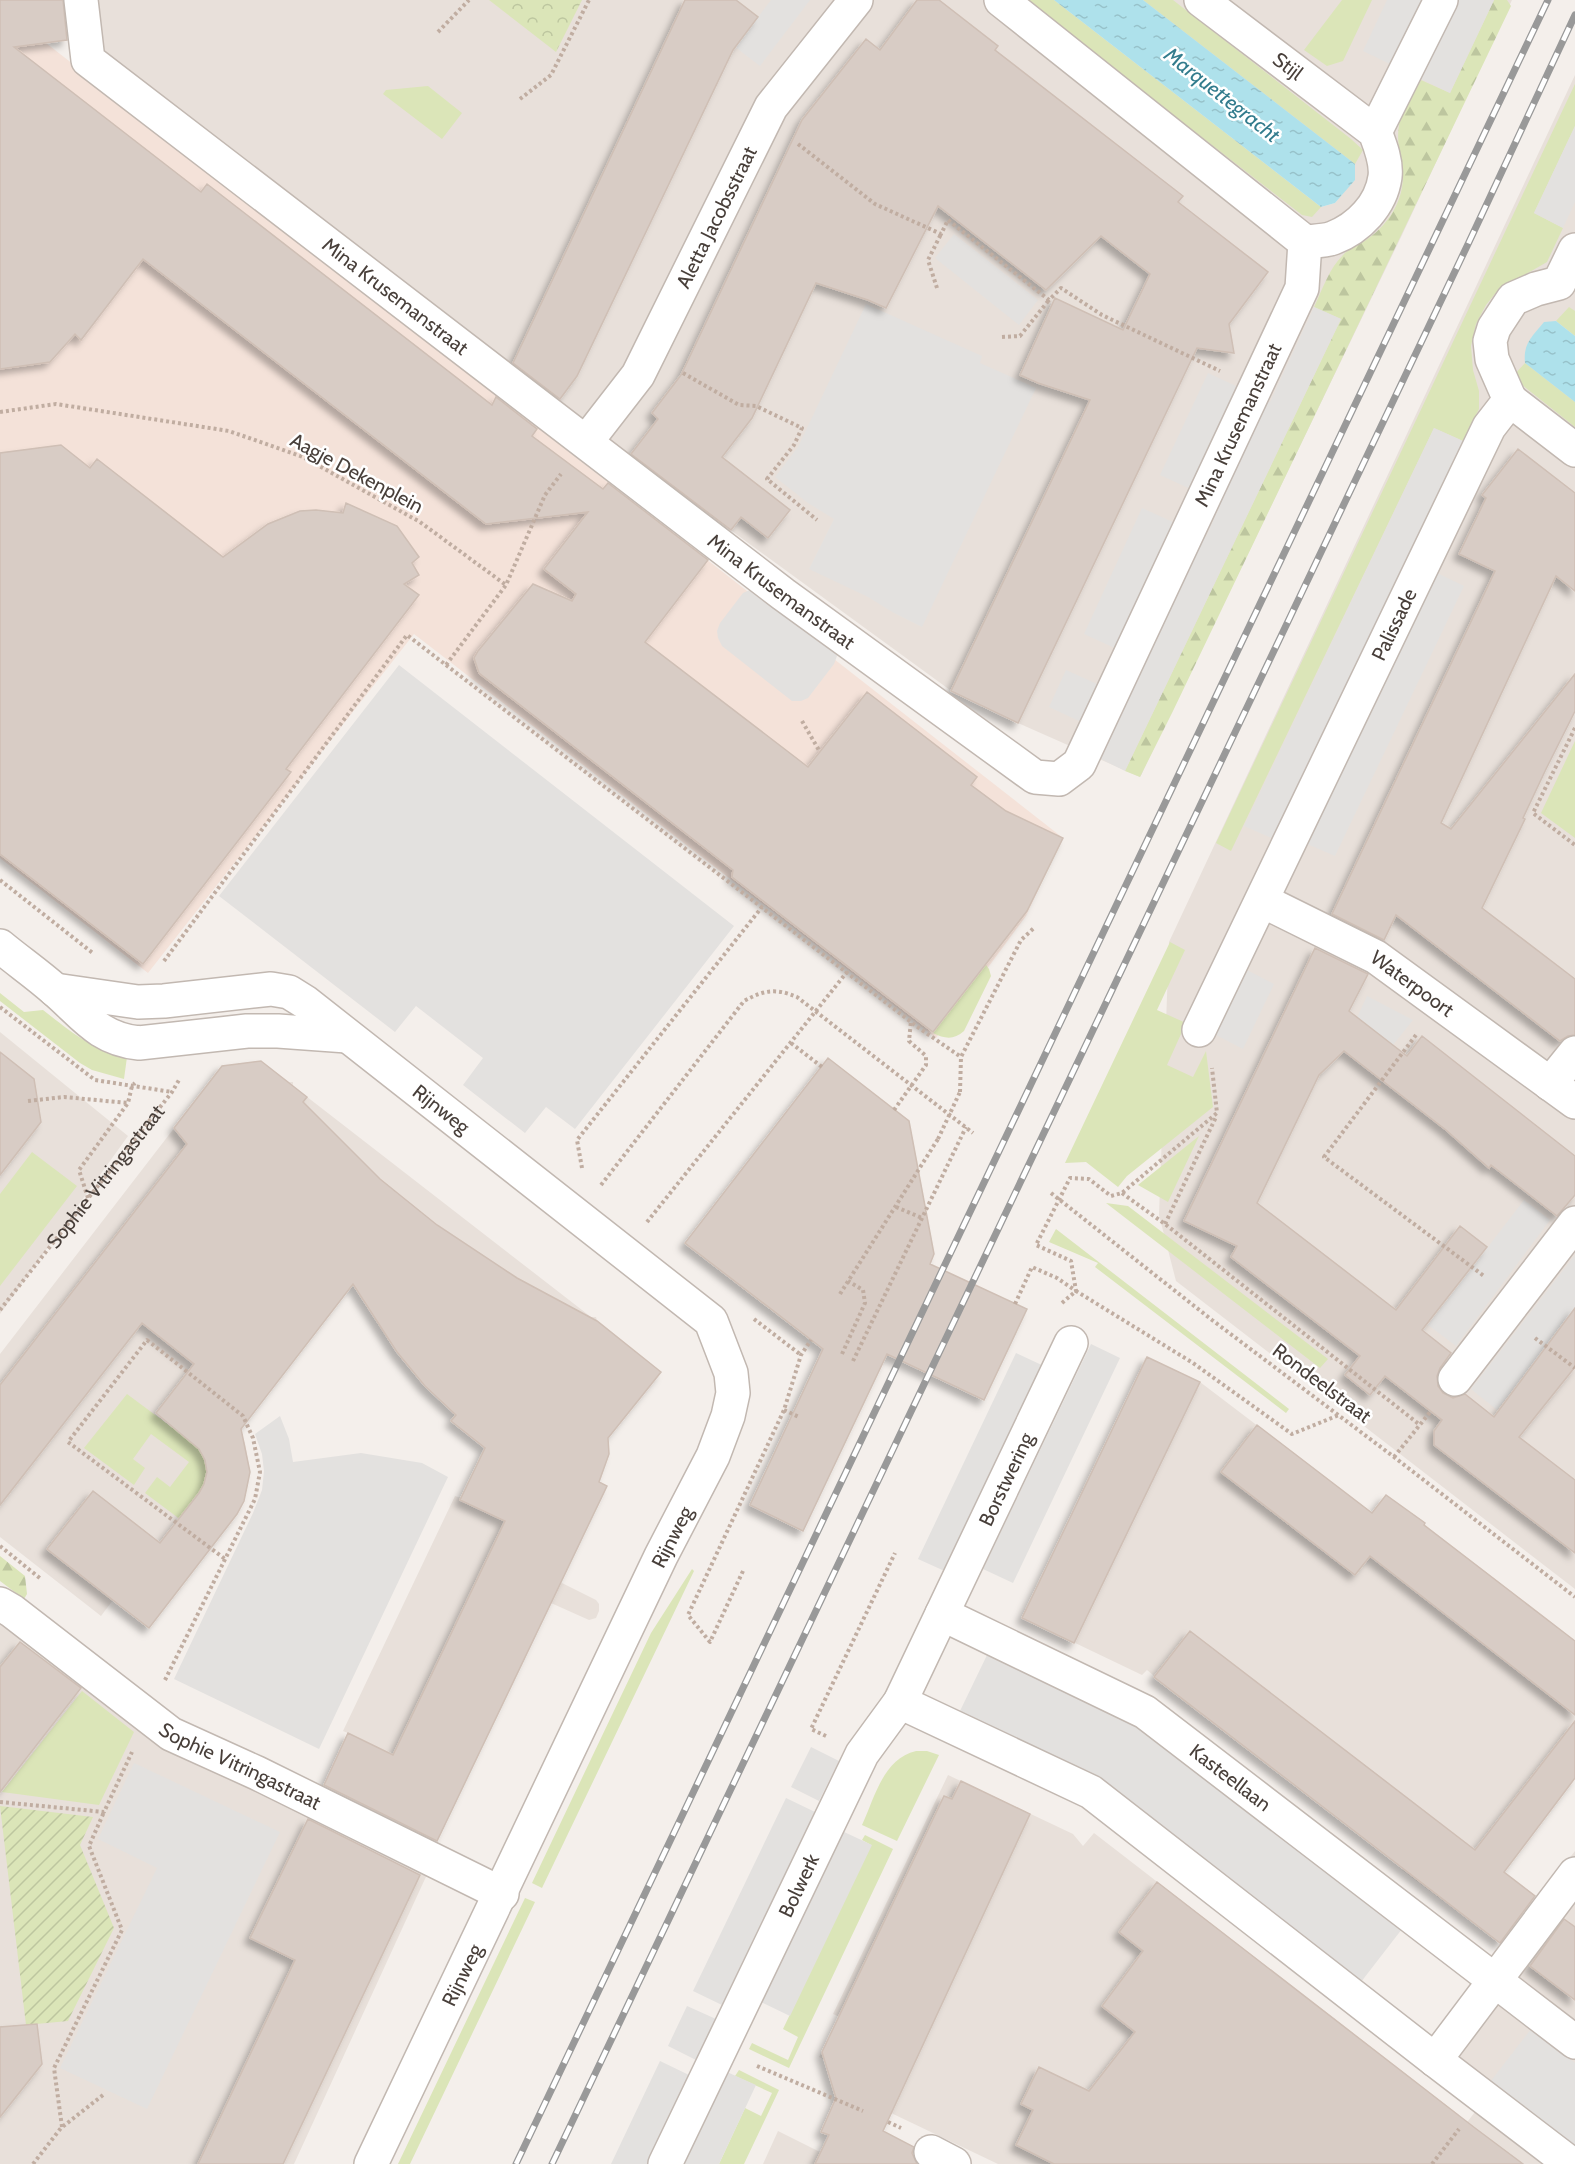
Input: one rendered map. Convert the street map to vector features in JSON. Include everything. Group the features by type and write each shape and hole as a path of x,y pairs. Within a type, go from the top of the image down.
{"street":[{"name":"Mina Krusemanstraat","path":"81,0 88,60 783,594 1035,777 1059,779 1079,764 1302,288 1305,242"},
{"name":"Aletta Jacobsstraat","path":"586,442 638,375 771,106 856,0"},
{"path":"1001,0 1305,242 1332,238 1353,226 1369,213 1378,199 1385,175 1382,150 1375,132 1441,0"},
{"name":"Stijl","path":"1201,0 1375,132"},
{"path":"1575,250 1567,289 1536,289 1513,299 1494,328 1490,341 1492,359 1509,400 1575,450"},
{"name":"Palissade","path":"1199,1030 1263,901 1272,874 1489,427 1509,400"},
{"name":"Waterpoort","path":"1263,901 1376,957 1563,1093 1575,1053"},
{"path":"0,946 55,990 82,1018 108,1036 122,1041 139,1043 279,1031 347,1036"},
{"name":"Rijnweg","path":"55,990 138,1002 271,989 289,992 305,1002 711,1321 731,1372 733,1393 728,1416 713,1456 661,1556 372,2164"},
{"path":"1455,1379 1575,1223"},
{"name":"Borstwering","path":"942,1614 1071,1343"},
{"name":"Sophie Vitringastraat","path":"0,1604 171,1734 257,1773 502,1894"},
{"name":"Bolwerk","path":"665,2164 862,1754 900,1702 942,1614"},
{"name":"Kasteellaan","path":"942,1614 1145,1712 1575,2042"},
{"path":"900,1702 1091,1792 1571,2164"},
{"path":"1435,2060 1575,1874"}],"path":[{"path":"438,32 469,0"},
{"path":"520,99 551,75 589,0"},
{"path":"765,118 875,204 941,234"},
{"path":"938,288 928,260 948,220 1049,300"},
{"path":"1002,337 1020,336 1061,288 1102,315 1256,388"},
{"path":"649,353 739,405 756,406 802,428 794,445 767,479 817,520"},
{"name":"Aagje Dekenplein","path":"0,412 56,404 229,431 313,462 420,522 506,585"},
{"path":"446,665 506,585 545,495 586,442"},
{"path":"164,1001 164,958 407,635 961,1057"},
{"path":"802,722 820,752"},
{"path":"1575,728 1533,813 1575,845"},
{"path":"578,1174 583,1167 577,1140 762,907"},
{"path":"840,1293 938,1139 960,1092 961,1057 1021,940 1034,928"},
{"path":"647,1222 848,972"},
{"path":"578,1217 592,1195 744,1000 760,993 782,991 797,997 973,1133"},
{"path":"1440,1002 1324,1157 1510,1308 1575,1368"},
{"path":"894,1110 926,1065 926,1056 909,1041 911,1021"},
{"path":"1165,1224 1217,1113 1208,1036 1199,1030"},
{"path":"88,1198 79,1170 128,1103 132,1086 183,1038"},
{"name":"Sophie Vitringastraat","path":"0,1310 172,1092 194,1054 183,1038"},
{"path":"791,1043 822,1067"},
{"path":"28,1101 64,1097 128,1103"},
{"path":"1076,1291 1071,1261 1036,1245 1070,1178 1089,1179 1111,1196 1122,1193 1217,1113"},
{"path":"853,1361 966,1127"},
{"name":"Rondeelstraat","path":"1051,1193 1212,1320 1394,1457 1575,1598"},
{"path":"1122,1193 1165,1224 1420,1425"},
{"path":"896,1207 922,1218"},
{"path":"1015,1304 1032,1267 1057,1278 1193,1363 1292,1434 1339,1415"},
{"path":"842,1354 865,1303 863,1290 848,1281"},
{"path":"147,1340 243,1416 253,1438 260,1472 255,1499 225,1559 68,1442 147,1340"},
{"path":"743,1572 710,1642 688,1615 784,1410 801,1354 811,1340"},
{"path":"1394,1457 1455,1379"},
{"path":"784,1410 799,1417"},
{"path":"817,1715 895,1553"},
{"path":"62,2127 54,2068 122,1930 89,1846 104,1812"},
{"path":"720,2050 863,2111"},
{"path":"33,2164 62,2127 103,2095"}],"shaded area":[{"path":"82,0 1054,0 1321,207 1335,203 1345,191 1143,0 1512,0 1402,235 1140,777 950,690 127,90 90,62"},
{"path":"771,0 810,0 760,66 735,47"},
{"path":"1387,0 1494,0 1450,93 1363,51"},
{"path":"0,7 1063,838 1026,916 936,1038 414,634 148,973 0,858"},
{"path":"1575,75 1575,336 1556,321 1531,338 1575,402 1575,1589 1176,1281 1159,1215 1169,942"},
{"path":"1575,126 1575,202 1563,228 1534,213"},
{"path":"954,234 1038,300 1019,325 935,258"},
{"path":"866,304 982,356 980,363 1036,388 922,627 868,597 809,569 834,519 808,503 775,477 798,447"},
{"path":"1314,307 1341,319 1125,771 1099,758 1109,735 1049,707 1066,670 1126,697 1143,661 1084,634 1142,508 1206,537 1221,503 1160,475 1208,373 1270,402"},
{"path":"1434,428 1463,441 1274,839 1244,826"},
{"path":"1435,572 1464,586 1335,856 1305,843"},
{"path":"752,589 835,651 837,656 834,664 808,698 792,701 722,646 717,631 720,623 743,593"},
{"path":"399,665 734,926 575,1129 546,1107 525,1133 463,1085 483,1058 416,1006 395,1032 219,896"},
{"path":"1245,969 1274,984 1243,1049 1214,1034"},
{"path":"1367,996 1413,1020 1393,1045 1354,1024"},
{"path":"0,1032 128,1136 0,1314"},
{"path":"261,1061 289,1082 293,1082 293,1086 591,1317 596,1317 597,1321 661,1372 604,1443 609,1450 606,1461 587,1476 607,1486 560,1582 596,1600 599,1604 599,1611 596,1618 589,1620 551,1603 442,1831 348,1733 343,1731 455,1496 461,1498 486,1446 451,1421 456,1414 425,1386 383,1333 370,1311 392,1283 369,1264 254,1412 238,1429 245,1443 250,1472 244,1501 149,1628 113,1600 101,1616 0,1537 0,1354 222,1066"},
{"path":"1524,1200 1550,1220 1456,1346 1428,1325"},
{"path":"1575,1255 1575,1310 1497,1410 1471,1389"},
{"path":"1091,1344 1120,1358 1013,1583 983,1569"},
{"path":"1016,1353 1046,1367 949,1573 918,1559"},
{"path":"1147,1357 1200,1382 1372,1513 1386,1495 1575,1641 1575,1778 1503,1872 1534,1895 1498,1942 1402,1870 1403,1868 1193,1706 1191,1707 1147,1670 1142,1675 1023,1618"},
{"path":"280,1416 289,1439 293,1462 361,1453 422,1463 448,1477 319,1749 174,1679 262,1490 264,1471 262,1454 255,1434"},
{"path":"0,1614 430,1868 294,2164 0,2164"},
{"path":"988,1653 1139,1726 1402,1929 1361,1982 959,1713"},
{"path":"811,1747 839,1761 819,1801 791,1787"},
{"path":"134,1763 280,1832 147,2109 60,2068 157,1868 98,1839"},
{"path":"948,1775 1073,1834 1083,1846 1094,1833 1459,2115 1421,2164 998,2164 868,2102 834,2064 819,2057 831,2033 839,2037 847,2020 833,2014"},
{"path":"786,1798 815,1812 722,2005 693,1991"},
{"path":"842,1831 872,1845 790,2016 761,2002"},
{"path":"1575,1851 1575,2164 1435,2164 1488,2095 1427,2041"},
{"path":"687,2006 716,2019 696,2060 668,2046"},
{"path":"1531,2029 1575,2063 1575,2147 1490,2082"},
{"path":"660,2061 689,2075 647,2164 611,2164"},
{"path":"727,2072 756,2085 719,2164 684,2164"},
{"path":"832,2107 910,2145 903,2157 917,2164 763,2164 778,2131 820,2152 828,2135 821,2132"}],"green space":[{"path":"489,0 582,0 556,52"},
{"path":"1025,0 1054,0 1321,207 1312,217 1302,215"},
{"path":"1143,0 1173,0 1351,139 1363,150 1355,164"},
{"path":"1342,0 1372,0 1343,61 1327,66 1304,50"},
{"path":"1494,0 1507,0 1511,6 1140,777 1125,771 1341,319 1314,307 1327,279 1343,255 1375,233 1396,206 1403,183 1398,136 1400,120 1405,108 1421,80 1450,93"},
{"path":"1575,84 1575,126 1534,213 1563,228 1547,262 1498,290 1486,305 1476,324 1471,346 1473,370 1479,391 1479,409 1463,441 1434,428 1231,851 1216,843"},
{"path":"428,86 462,113 442,139 383,94 386,90"},
{"path":"1569,307 1575,311 1575,336 1556,321"},
{"path":"1525,363 1575,402 1575,427 1512,377"},
{"path":"1575,741 1575,838 1541,813"},
{"path":"1170,942 1185,950 1157,1010 1186,1023 1167,1065 1193,1077 1206,1051 1213,1107 1127,1176 1118,1187 1086,1162 1065,1163"},
{"path":"986,965 991,976 964,1031 949,1038 933,1033"},
{"path":"0,993 24,1012 43,1010 93,1045 127,1057 124,1079 92,1070 80,1063 0,1001"},
{"path":"1199,1136 1168,1202 1138,1185"},
{"path":"32,1152 77,1186 0,1286 0,1194"},
{"path":"1106,1203 1128,1206 1328,1359 1320,1368"},
{"path":"1056,1229 1289,1409 1286,1413 1095,1267 1098,1263 1049,1242"},
{"path":"127,1394 201,1449 207,1471 204,1486 192,1501 202,1509 189,1526 145,1493 157,1477 170,1487 189,1462 151,1434 133,1459 145,1468 134,1485 84,1448"},
{"path":"0,1556 25,1576 27,1594 24,1599 0,1581"},
{"path":"692,1569 694,1571 542,1888 532,1883 651,1633"},
{"path":"82,1691 134,1732 99,1805 2,1792"},
{"path":"916,1751 927,1751 939,1755 897,1841 862,1825 876,1791 888,1771 895,1762"},
{"path":"0,1806 93,1817 80,1845 114,1928 68,2021 26,2025"},
{"path":"865,1835 893,1849 789,2068 749,2049 752,2043 788,2060 798,2037 783,2029 871,1845 862,1840"},
{"path":"525,1898 535,1902 410,2164 398,2164"},
{"path":"739,2070 779,2090 744,2164 719,2164 745,2108 761,2116 772,2093 735,2076"}],"water":[{"name":"Marquettegracht","path":"1054,0 1143,0 1355,164 1355,180 1335,203 1321,207"},
{"path":"1556,321 1575,336 1575,402 1525,363 1525,350 1532,336 1544,322"}],"building":[{"path":"0,0 63,0 67,40 14,47 201,192 207,184 492,405 496,397 537,429 532,436 603,489 608,483 708,560 645,642 808,767 867,692 977,777 971,785 1006,811 1063,838 1027,911 933,1032 732,877 733,870 479,673 474,658 478,651 533,584 572,601 576,594 544,569 588,512 486,524 143,259 81,340 75,334 50,362 0,369"},
{"path":"685,0 736,0 758,17 733,50 577,376 560,399 513,363"},
{"path":"917,0 939,0 998,46 995,50 1183,196 1178,202 1268,272 1229,324 1234,353 1197,348 1018,723 951,691 1090,400 1020,375 1055,298 1123,330 1150,274 1101,236 1046,290 938,206 886,308 816,283 752,418 722,457 790,510 768,538 741,517 731,530 631,454 658,419 652,413 681,375 802,120 866,39 880,50"},
{"path":"61,445 90,468 97,459 223,557 268,524 300,511 343,513 346,503 397,526 419,557 412,563 419,575 404,584 419,595 286,769 291,772 143,964 0,854 0,453"},
{"path":"1518,449 1575,493 1575,591 1556,576 1441,823 1451,829 1575,674 1575,711 1482,908 1575,979 1575,1035 1560,1041 1396,915 1384,940 1332,914 1495,571 1459,554 1486,498 1482,495"},
{"path":"1315,948 1368,974 1349,1011 1407,1056 1422,1036 1575,1156 1575,1195 1557,1216 1491,1165 1489,1168 1446,1130 1344,1051 1319,1075 1257,1203 1396,1310 1460,1226 1487,1247 1422,1330 1451,1353 1437,1376 1438,1386 1443,1393 1453,1398 1465,1394 1494,1417 1575,1308 1575,1367 1519,1437 1575,1480 1575,1553 1434,1445 1434,1431 1442,1420 1385,1376 1370,1395 1345,1375 1360,1356 1231,1257 1237,1246 1184,1221"},
{"path":"0,1052 34,1079 41,1122 0,1175"},
{"path":"828,1058 909,1121 934,1254 930,1264 1027,1309 984,1400 887,1354 803,1531 750,1505 823,1349 685,1243"},
{"path":"261,1061 307,1097 303,1102 380,1179 437,1225 517,1278 597,1321 661,1372 608,1438 609,1454 599,1482 607,1486 437,1841 324,1785 348,1733 393,1755 505,1521 460,1500 485,1448 451,1421 456,1415 425,1386 397,1352 353,1284 241,1429 250,1472 244,1501 237,1514 149,1628 47,1549 93,1491 160,1543 199,1493 207,1472 205,1460 199,1449 156,1413 194,1364 142,1323 0,1505 0,1385 187,1144 174,1128 222,1066"},
{"path":"1147,1357 1200,1382 1074,1643 1022,1618"},
{"path":"1257,1425 1372,1513 1386,1495 1575,1641 1575,1715 1370,1556 1355,1575 1221,1472"},
{"path":"1190,1631 1475,1850 1575,1721 1575,1778 1504,1872 1535,1896 1500,1943 1154,1677"},
{"path":"20,1642 81,1688 0,1792 0,1667"},
{"path":"961,1781 1030,1814 883,2131 914,2147 912,2153 917,2164 815,2164 829,2135 821,2132 836,2098 822,2052 944,1796 952,1799"},
{"path":"308,1819 420,1875 283,2164 198,2164 295,1960 250,1938"},
{"path":"1157,1882 1523,2164 1054,2164 1016,2145 1033,2110 1021,2104 1039,2067 1089,2091 1135,2032 1102,2006 1143,1951 1119,1932"},
{"path":"1564,1919 1575,1927 1575,2000 1530,1966"},
{"path":"37,2024 42,2064 0,2117 0,2027"}],"railway":[{"path":"516,2164 1548,0"},
{"path":"552,2164 1469,242 1575,15"}]}
